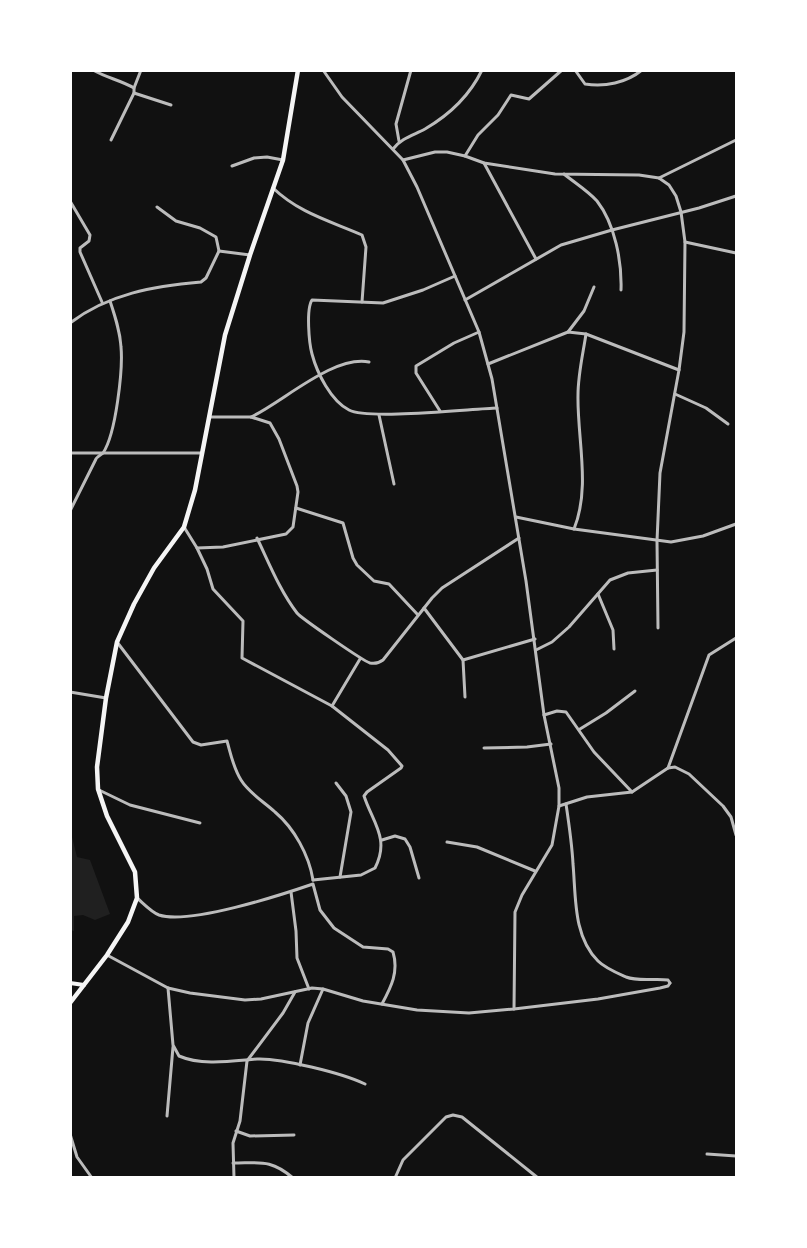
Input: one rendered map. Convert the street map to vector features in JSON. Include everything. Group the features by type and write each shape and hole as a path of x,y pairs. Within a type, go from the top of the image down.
{"highway":[{"path":"70,1003 107,955 128,922 137,898 135,872 106,816 98,789 97,767 106,698 117,642 134,604 154,568 184,527 195,490 225,335 283,160 298,70"}],"main road":[{"path":"70,983 85,985"}],"street":[{"path":"93,70 106,78 116,78 134,88"},
{"path":"111,140 134,93 141,70"},
{"path":"323,70 342,97 403,160 417,187 479,332 488,364 516,517 537,650 544,715 559,788 559,806 552,845 522,895 515,912 514,1009"},
{"path":"399,141 396,124 411,70"},
{"path":"393,148 399,141 445,116 472,89 482,70"},
{"path":"465,156 478,135 498,115 511,94 529,99 562,70"},
{"path":"575,70 585,84 601,85 628,80 642,70"},
{"path":"134,93 171,105"},
{"path":"659,178 736,140"},
{"path":"403,160 435,152 465,156 484,163 534,172 639,175 659,178 669,185 676,196 681,212 685,242 684,332 660,473 657,542 658,628"},
{"path":"232,166 254,158 267,157 283,160"},
{"path":"484,163 536,259"},
{"path":"564,174 596,200 612,230 619,260 621,290"},
{"path":"273,188 288,202 362,235 366,248 362,303"},
{"path":"465,300 561,245 736,196"},
{"path":"70,201 90,235 89,241 80,248 80,252 102,302"},
{"path":"70,323 102,302 151,288 201,282 206,278 219,250 216,237 200,228 176,222 158,207"},
{"path":"685,242 736,253"},
{"path":"219,250 250,255"},
{"path":"454,276 382,303 312,300 309,305 311,351 320,375 339,404 352,412 379,415 496,408"},
{"path":"568,332 584,311 594,287"},
{"path":"70,511 96,459 103,453 111,431 122,363 119,332 110,300"},
{"path":"440,411 416,373 416,366 454,343 479,332"},
{"path":"488,364 568,332 586,334 679,370"},
{"path":"574,529 579,514 581,488 582,449 578,396 586,334"},
{"path":"251,417 320,375 358,360 369,362"},
{"path":"675,394 706,408 728,424"},
{"path":"379,415 394,484"},
{"path":"197,548 223,547 257,538 286,534 293,527 298,492 279,439 270,423 251,417 208,417"},
{"path":"70,453 201,453"},
{"path":"296,508 343,523 352,558 357,565 374,581 389,584 418,615"},
{"path":"516,517 574,529 640,537 657,542 686,540 736,525"},
{"path":"137,898 158,915 180,917 252,903 291,892 313,882 361,875 375,868 381,855 382,840 364,796 402,766 388,750 332,706 242,658 243,621 213,590 205,564 184,527"},
{"path":"257,538 271,568 301,619 325,633 360,659 378,663 450,581 519,538"},
{"path":"537,650 552,642 569,627 610,580 618,575 657,570"},
{"path":"598,594 613,630 614,649"},
{"path":"424,608 463,660 465,697"},
{"path":"668,768 709,655 736,638"},
{"path":"463,660 535,639"},
{"path":"117,642 193,742 201,745 227,741 231,759 242,782 288,825 308,860 320,910 334,928 363,947 388,949 393,952 396,968 382,1004"},
{"path":"332,706 360,659"},
{"path":"579,729 606,713 635,690"},
{"path":"70,692 106,698"},
{"path":"544,715 557,711 566,712 594,752 632,792"},
{"path":"484,748 551,744"},
{"path":"559,806 587,797 632,792 668,768 675,767 689,774 723,806 731,817 736,835"},
{"path":"336,783 346,796 351,812 340,877"},
{"path":"98,789 130,805 200,823"},
{"path":"107,955 168,988 190,993 245,1000 309,989 323,989 417,1010 469,1013 598,999 668,986 670,983 668,980 633,979 602,965 596,960 585,941 575,903 571,836 566,804"},
{"path":"382,840 395,836 405,839 419,878"},
{"path":"447,842 477,848 536,871"},
{"path":"291,892 297,958 309,989"},
{"path":"167,1116 173,1045 168,988"},
{"path":"300,1065 308,1023 323,989"},
{"path":"234,1178 233,1143 240,1120 247,1061 283,1013 295,992"},
{"path":"173,1045 179,1056 185,1059 247,1061 257,1059 300,1065 365,1084"},
{"path":"394,1178 404,1160 447,1117 453,1115 462,1118 538,1178"},
{"path":"236,1131 250,1136 294,1135"},
{"path":"70,1134 77,1157 92,1178"},
{"path":"707,1154 736,1156"},
{"path":"233,1163 276,1165 293,1178"}],"shaded area":[{"path":"70,829 77,857 90,860 110,914 95,920 83,915 74,916 74,931 70,930"}]}
